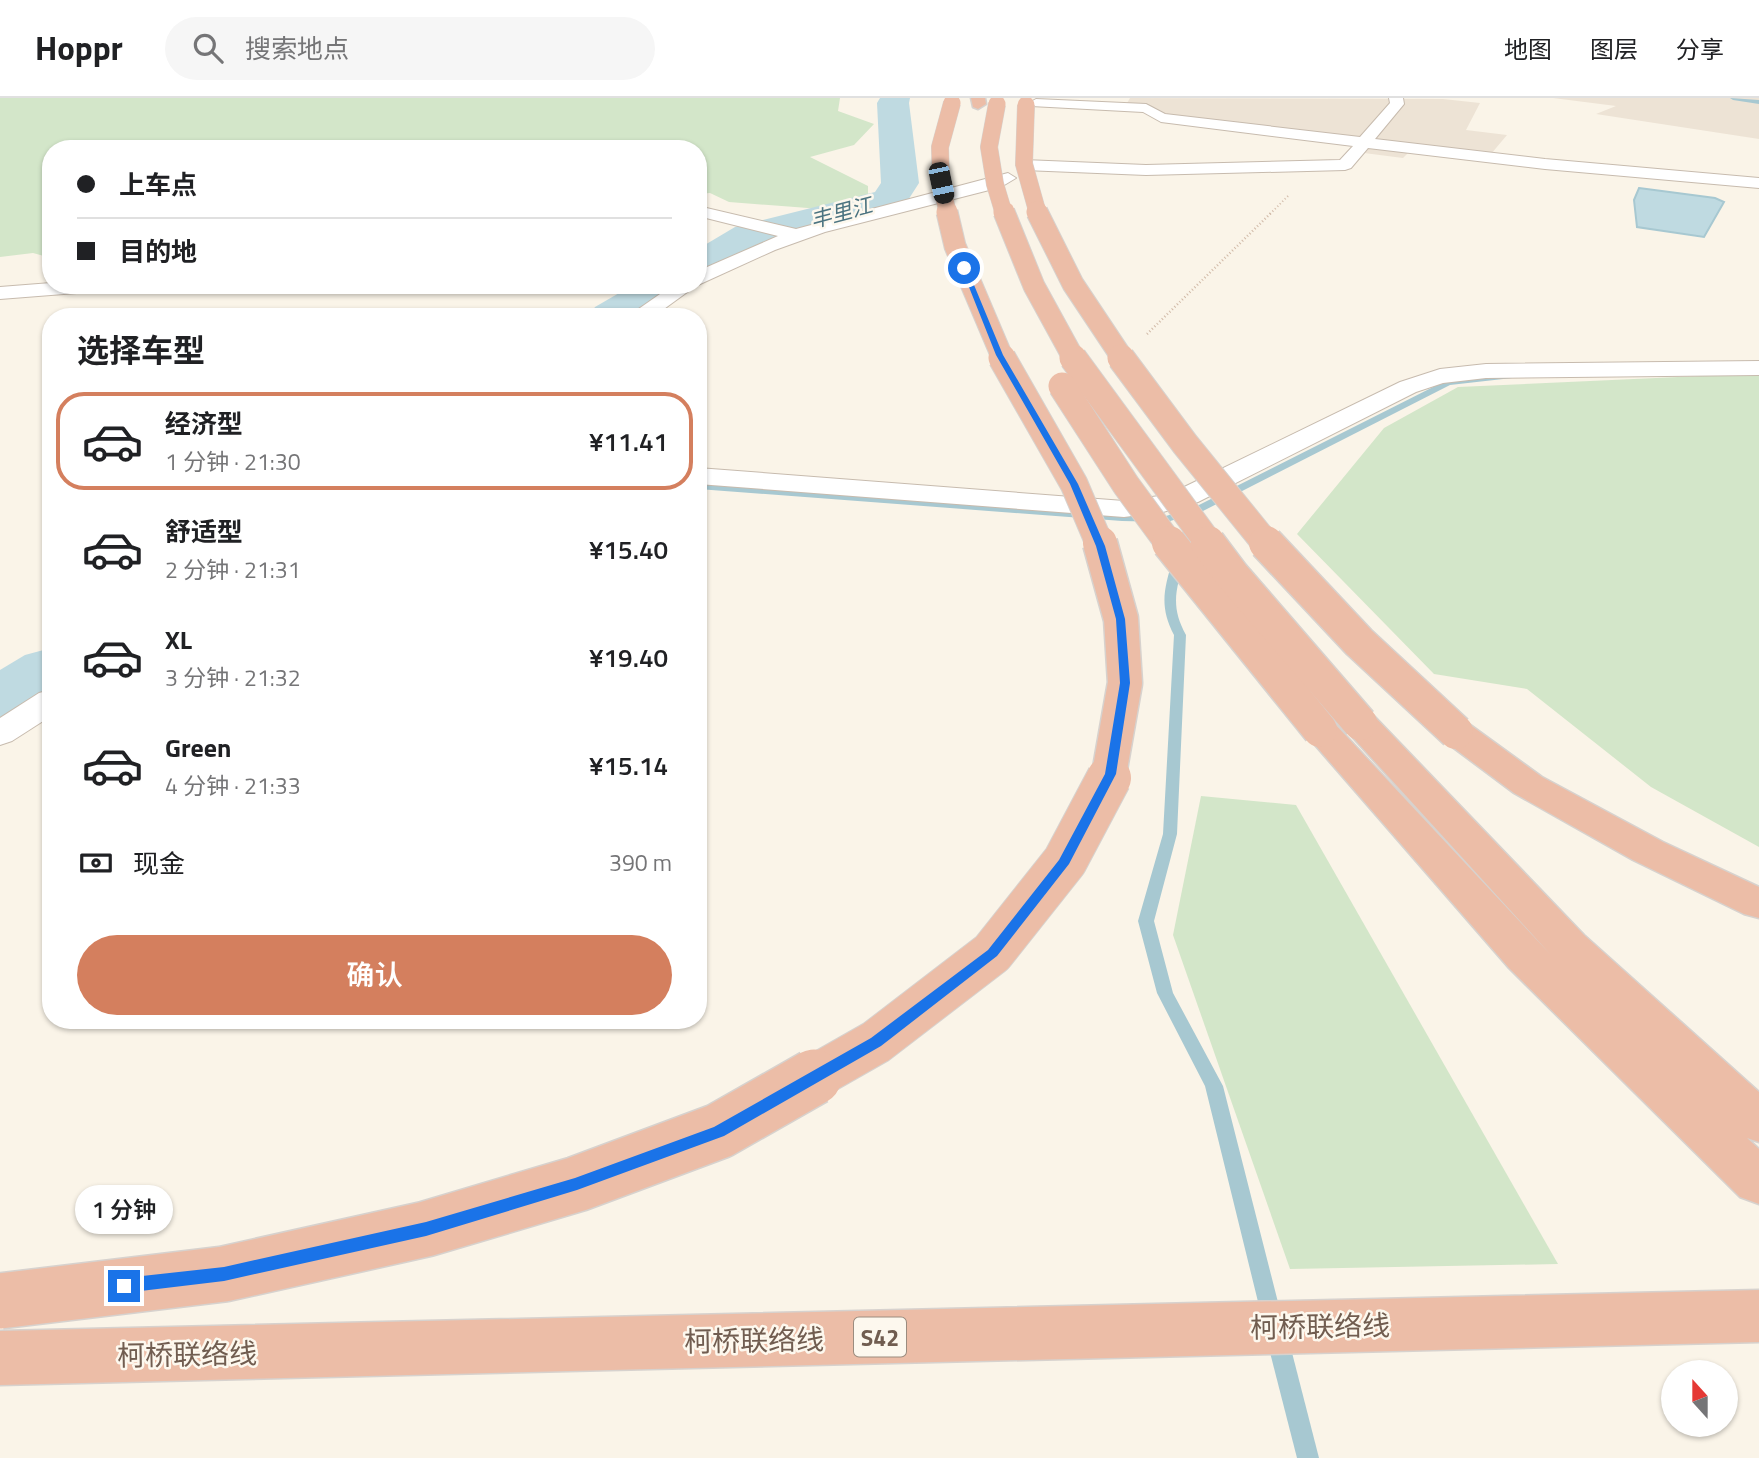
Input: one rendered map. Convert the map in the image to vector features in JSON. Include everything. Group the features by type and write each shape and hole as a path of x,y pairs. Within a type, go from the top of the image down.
{"highway":[{"path":"995,101 970,147 983,222 997,261"},
{"path":"995,101 989,147 995,184 1007,222 1034,286 1080,370 1232,575 1340,727 1525,957 1759,1182"},
{"path":"995,101 1022,147 1028,183 1042,221 1102,332 1175,434 1282,561 1359,643 1456,732 1528,785 1648,852 1759,904"},
{"path":"0,1301 224,1274 426,1229 577,1184 719,1131 876,1042 992,953 1065,861 1111,774 1125,683 1121,619 1101,546 1074,484 1000,355 955,246 941,183 940,147 995,101"},
{"path":"1052,371 1126,485 1189,569 1340,727 1568,946 1759,1122"},
{"name":"柯桥联络线","path":"0,1358 1759,1316"}],"street":[{"path":"1024,165 1146,170 1345,165 1397,104 1396,98"},
{"path":"995,101 1146,108 1161,118 1366,140 1545,164 1759,183"},
{"path":"707,274 794,233 1007,178"},
{"path":"707,213 794,233"},
{"path":"0,293 42,290"},
{"path":"652,308 673,294"},
{"path":"707,477 1124,509 1163,504 1188,496 1408,387 1440,376 1513,371 1759,368"},
{"path":"0,734 42,706"}],"shaded area":[{"path":"1130,98 1443,99 1480,103 1466,130 1507,135 1491,154 1415,146 1403,158 1364,153 1377,139 1163,117 1153,108 1126,105"},
{"path":"1553,98 1759,98 1759,139 1596,114 1616,106"}],"green space":[{"path":"0,98 840,98 838,111 874,124 854,145 810,157 868,186 868,196 821,209 729,202 707,193 707,140 42,140 42,256 33,253 0,257"},
{"path":"1759,375 1759,847 1651,787 1527,689 1434,674 1297,534 1384,428 1458,387"},
{"path":"1201,796 1296,805 1558,1264 1290,1269 1173,935"}],"water":[{"path":"1639,188 1715,198 1724,202 1704,237 1637,227 1634,200"}],"waterway":[{"name":"丰里江","path":"707,262 749,236 889,200 900,183 893,103 895,98"},
{"path":"1733,98 1759,102"},
{"name":"丰里江","path":"627,308 651,294"},
{"path":"707,487 1122,518 1167,519 1199,509 1448,383 1509,376"},
{"path":"1179,559 1169,598 1171,615 1180,635 1170,834 1146,921 1165,993 1214,1086 1272,1318"},
{"name":"丰里江","path":"0,703 42,676"},
{"path":"1277,1337 1308,1458"}],"route":[{"path":"124,1286 224,1274 426,1229 577,1184 719,1131 876,1042 992,953 1065,861 1111,774 1125,683 1121,619 1101,546 1074,484 1000,355 964,268"}]}
